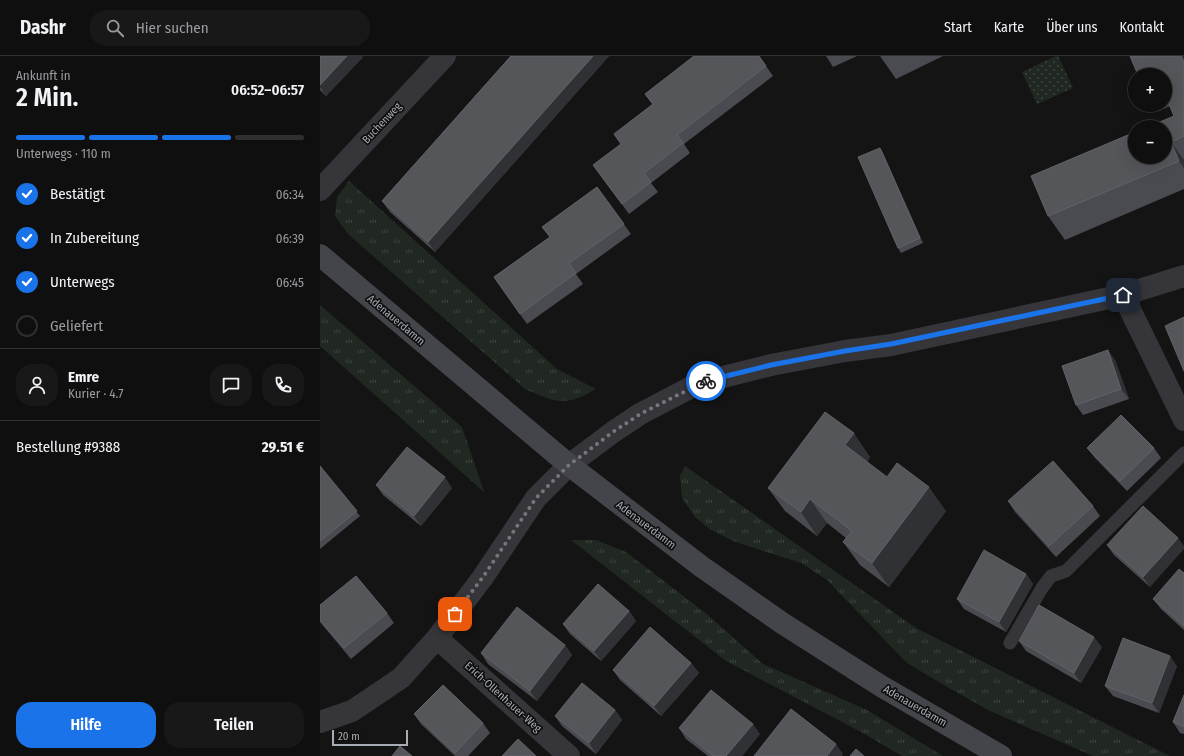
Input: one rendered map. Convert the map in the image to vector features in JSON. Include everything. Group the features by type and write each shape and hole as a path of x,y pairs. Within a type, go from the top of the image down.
{"street":[{"name":"Buchenweg","path":"320,190 445,56"},
{"name":"Adenauerdamm","path":"320,255 569,465 702,567 782,623 881,686 1001,756"},
{"path":"320,722 352,711 401,678 437,638 483,577 536,498 569,465 640,414 699,383 771,365 891,344 1123,295 1184,276"},
{"path":"1123,295 1184,420"},
{"name":"Erich-Ollenhauer-Weg","path":"437,638 569,756"}],"lane":[{"path":"1010,643 1042,588 1051,576 1066,571 1184,453"}],"green space":[{"path":"1058,56 1073,88 1037,104 1022,72"},
{"path":"349,181 557,369 596,389 576,399 561,401 554,400 525,389 348,234 335,216 337,197"},
{"path":"320,305 462,427 484,492 320,346"},
{"path":"685,466 916,628 1170,756 1093,756 990,711 907,663 827,580 801,563 736,542 711,530 695,517 682,498 680,476"},
{"path":"571,540 596,540 626,552 708,615 763,664 867,710 943,756 902,756 863,733 726,661"}],"building":[{"path":"320,56 347,56 320,85"},
{"path":"511,56 593,56 428,242 382,201"},
{"path":"694,56 759,56 766,66 677,135 683,143 644,173 651,182 622,204 593,165 621,144 614,134 653,104 645,94"},
{"path":"1130,56 1181,56 1184,62 1184,136 1172,142 1172,120 1165,120 1174,116 1172,111 1172,68 1135,68"},
{"path":"1128,135 1128,164 1172,164 1048,216 1031,176"},
{"path":"1172,144 1179,161 1172,164"},
{"path":"880,148 920,238 898,248 858,157"},
{"path":"597,187 624,224 569,263 576,273 520,314 494,277 550,237 542,227"},
{"path":"1184,317 1184,371 1165,326"},
{"path":"1108,350 1121,389 1076,405 1062,366"},
{"path":"825,412 854,433 845,445 887,477 897,463 929,487 872,563 843,542 852,531 810,499 801,512 768,488"},
{"path":"1121,415 1154,448 1120,481 1087,448"},
{"path":"407,447 445,477 414,516 376,485"},
{"path":"1053,461 1093,506 1049,546 1008,501"},
{"path":"320,466 357,511 320,541"},
{"path":"1143,506 1178,538 1143,577 1107,545"},
{"path":"984,550 1026,574 999,622 957,599"},
{"path":"1179,569 1184,573 1184,626 1153,599"},
{"path":"356,576 387,613 344,648 320,620 320,605"},
{"path":"598,584 629,611 594,651 563,624"},
{"path":"1039,605 1094,637 1074,673 1019,641"},
{"path":"517,607 565,645 530,691 481,653"},
{"path":"650,627 691,663 654,706 613,670"},
{"path":"1123,638 1170,656 1152,703 1105,686"},
{"path":"582,683 615,710 589,743 555,716"},
{"path":"443,685 483,723 455,753 414,714"},
{"path":"711,690 753,724 726,756 713,756 679,728"},
{"path":"1184,695 1184,727 1173,722"},
{"path":"791,709 836,744 827,756 754,756"},
{"path":"518,739 536,756 502,756"},
{"path":"400,746 412,756 392,756"},
{"path":"856,749 864,756 850,756"}],"way so far":[{"path":"455,614 483,577 536,498 569,465 640,414 699,383 706,381"}],"route":[{"path":"706,381 771,365 891,344 1123,295"}]}
